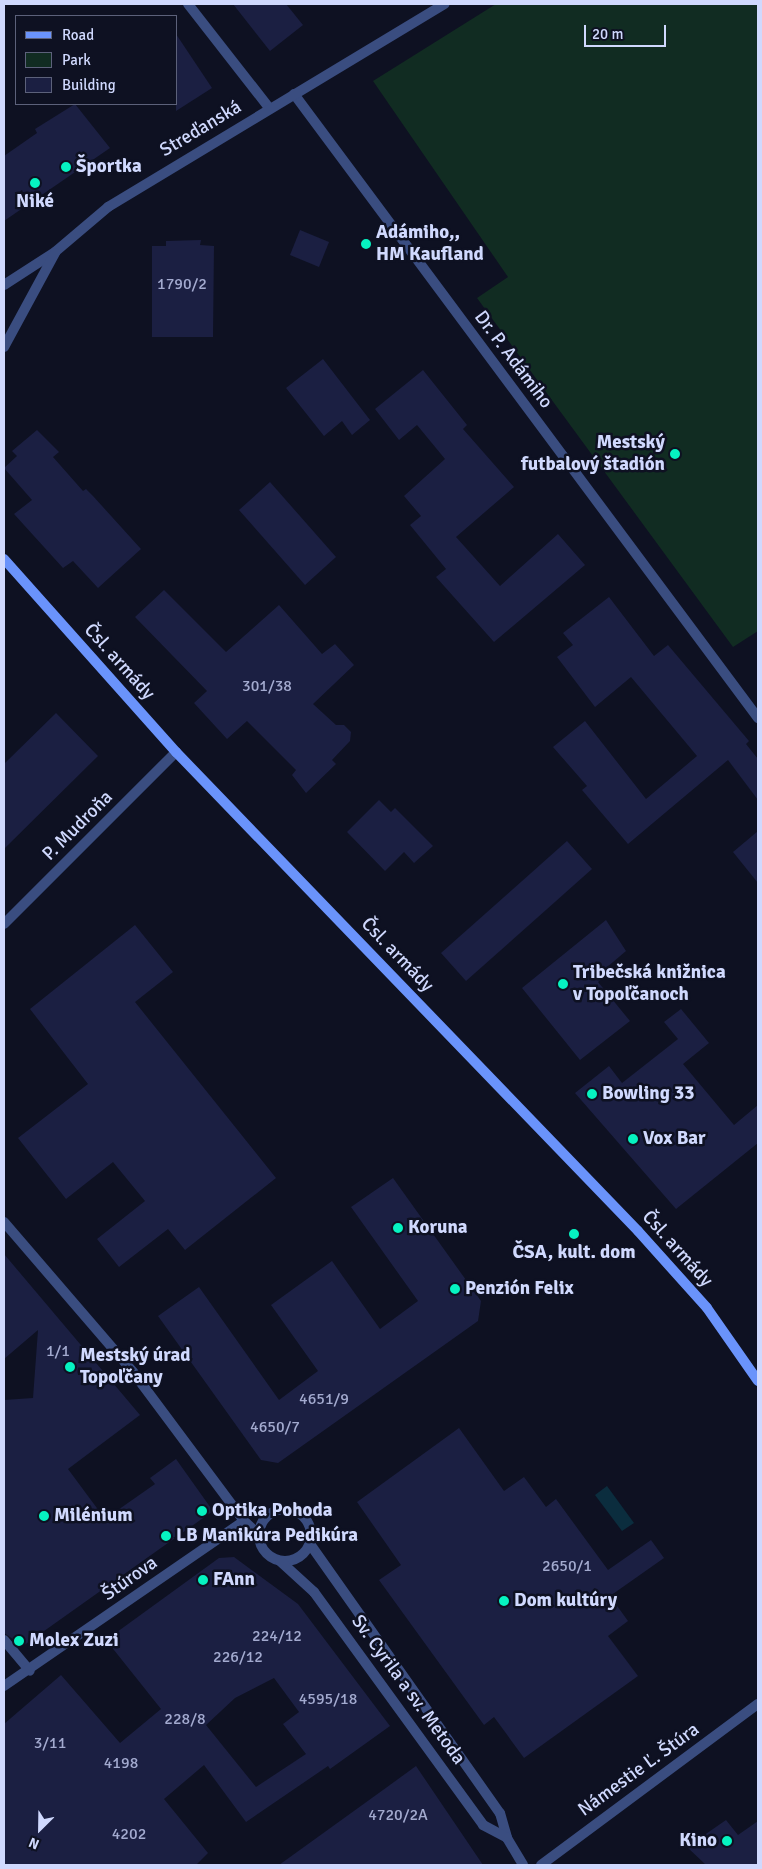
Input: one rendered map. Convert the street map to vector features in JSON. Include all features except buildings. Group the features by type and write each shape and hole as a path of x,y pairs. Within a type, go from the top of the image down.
{"main road":[{"name":"Čsl. armády","path":"4,559 176,752 638,1231 707,1308 758,1381"}],"street":[{"name":"Streďanská","path":"188,4 270,109"},
{"name":"Streďanská","path":"4,285 55,252 108,206 444,4"},
{"name":"Dr. P. Adámiho","path":"294,94 758,718"},
{"name":"Streďanská","path":"4,347 55,252"},
{"name":"P. Mudroňa","path":"4,924 176,752"},
{"path":"4,1222 133,1372 244,1521 258,1534"},
{"name":"Sv. Cyrila a sv. Metoda","path":"507,1838 483,1825 314,1592 280,1561 264,1552 258,1534 264,1517 280,1508 298,1512 310,1526 310,1544 500,1813 507,1838 524,1865"},
{"name":"Štúrova","path":"4,1686 25,1674 244,1521"},
{"path":"280,1561 298,1558 310,1544"},
{"path":"4,1640 25,1674"},
{"name":"Námestie Ľ. Štúra","path":"540,1865 758,1704"}],"green space":[{"name":"Mestský futbalový štadión","path":"496,4 758,4 758,631 733,647 477,298 508,277 373,81"}],"water":[{"path":"607,1486 634,1523 622,1531 595,1495"}],"place":[{"name":"Športka","path":"66,167"},
{"name":"Niké","path":"35,183"},
{"name":"Adámiho,, HM Kaufland","path":"366,244"},
{"name":"Mestský futbalový štadión","path":"675,454"},
{"name":"Tribečská knižnica v Topoľčanoch","path":"563,984"},
{"name":"Bowling 33","path":"592,1094"},
{"name":"Vox Bar","path":"633,1139"},
{"name":"Koruna","path":"398,1228"},
{"name":"ČSA, kult. dom","path":"574,1234"},
{"name":"Penzión Felix","path":"455,1289"},
{"name":"Mestský úrad Topoľčany","path":"70,1367"},
{"name":"Optika Pohoda","path":"202,1511"},
{"name":"Milénium","path":"44,1516"},
{"name":"LB Manikúra Pedikúra","path":"166,1536"},
{"name":"FAnn","path":"203,1580"},
{"name":"Dom kultúry","path":"504,1601"},
{"name":"Molex Zuzi","path":"19,1641"},
{"name":"Kino","path":"727,1841"}]}
